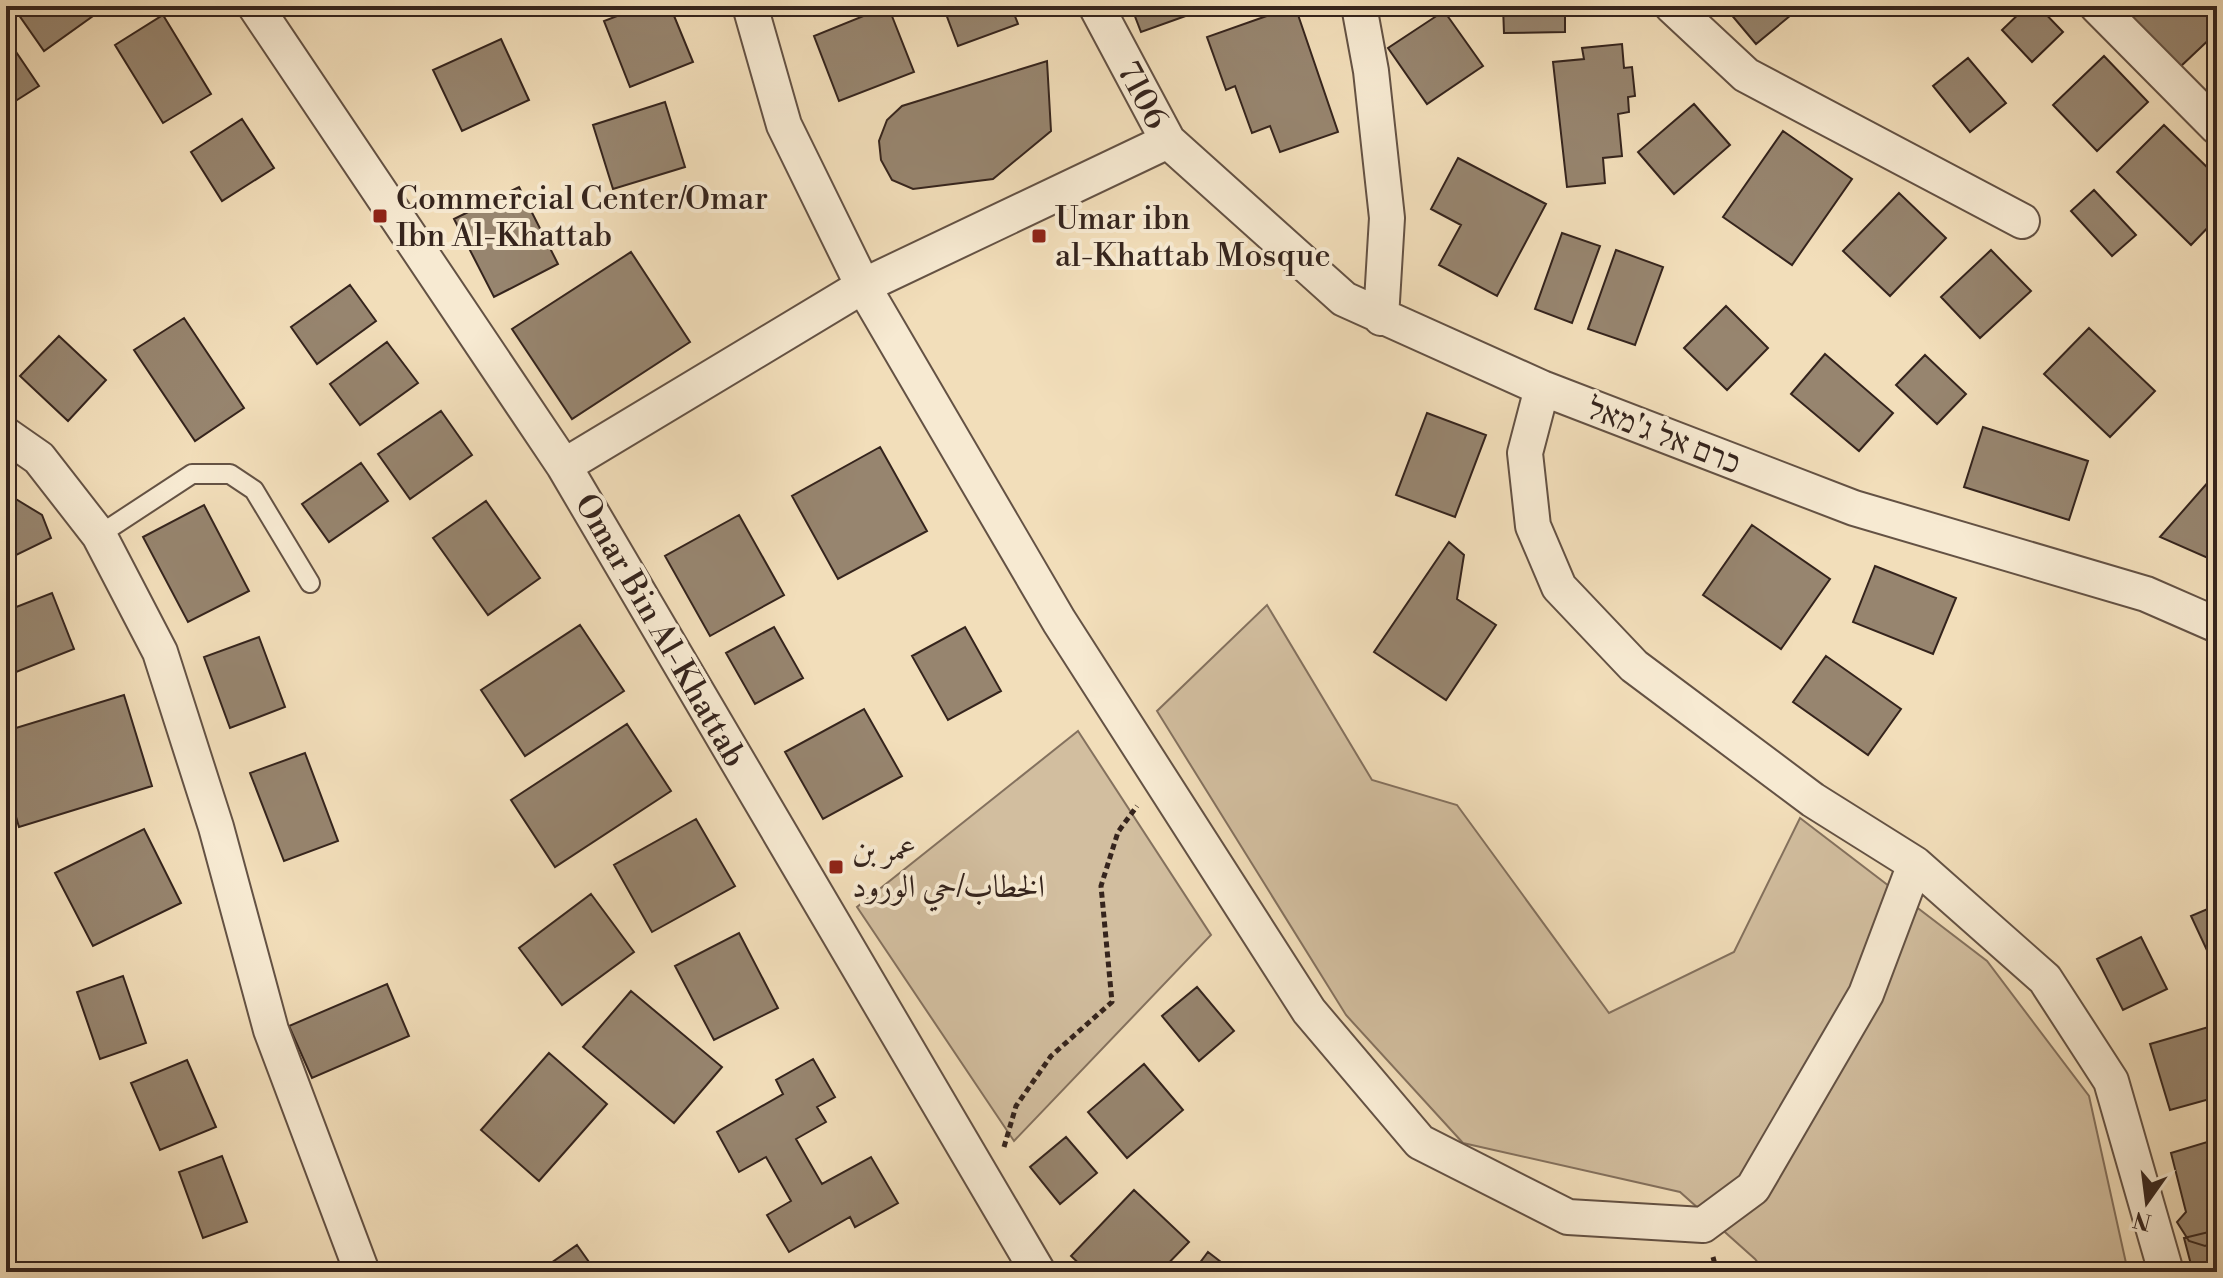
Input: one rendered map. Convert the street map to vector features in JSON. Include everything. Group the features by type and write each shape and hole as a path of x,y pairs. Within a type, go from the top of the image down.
{"street":[{"name":"Omar Bin Al-Khattab","path":"255,6 564,466 1038,1272"},
{"path":"750,6 784,125 863,286 1059,621 1309,1011 1420,1142 1568,1217 1703,1225 1753,1188 1866,994 1915,864"},
{"name":"7106","path":"1096,6 1168,141"},
{"path":"1359,6 1371,71 1387,218 1381,318"},
{"path":"1672,6 1746,75 2022,221"},
{"path":"2097,6 2217,127"},
{"path":"564,466 863,286 1168,141"},
{"name":"כרם אל ג'מאל","path":"1168,141 1344,299 1381,318 1542,388 1854,508 2146,594 2217,625"},
{"path":"1542,388 1525,453 1533,526 1559,587 1634,666 1813,800 1915,864 2045,979 2111,1081 2166,1272"},
{"path":"6,435 39,458 99,535 160,652 216,827 271,1030 362,1272"}],"lane":[{"path":"99,535 192,474 230,474 254,490 310,583"}],"path":[{"path":"990,1191 1016,1106 1051,1056 1112,1002 1101,886 1118,832 1158,776"}],"shaded area":[{"path":"1267,605 1372,780 1457,805 1609,1013 1734,952 1800,818 1987,961 2089,1096 2128,1272 1765,1272 1755,1259 1680,1192 1463,1143 1346,1015 1157,711"},
{"path":"1078,731 1211,935 1014,1141 857,907"}],"building":[{"path":"107,6 44,51 14,8"},
{"path":"643,6 670,6 693,62 630,87 604,21"},
{"path":"888,6 914,72 839,101 814,36"},
{"path":"943,6 1011,6 1018,24 958,46"},
{"path":"1131,6 1208,6 1208,8 1141,32"},
{"path":"1295,6 1338,132 1280,152 1270,126 1252,133 1235,86 1226,90 1207,37"},
{"path":"1503,6 1565,6 1565,32 1504,33"},
{"path":"1724,6 1802,6 1756,44"},
{"path":"2027,6 2038,6 2063,32 2032,62 2002,30"},
{"path":"2121,6 2209,6 2217,15 2217,32 2180,67"},
{"path":"1444,11 1483,66 1427,104 1388,48"},
{"path":"163,15 211,94 163,123 115,45"},
{"path":"6,37 39,86 6,107"},
{"path":"501,39 529,100 462,131 433,70"},
{"path":"1622,44 1624,68 1632,67 1635,96 1628,97 1629,112 1618,114 1622,156 1603,158 1605,183 1567,187 1553,62 1584,59 1582,48"},
{"path":"2104,56 2148,102 2097,151 2053,105"},
{"path":"1968,58 2006,103 1970,132 1933,86"},
{"path":"1047,61 1051,131 993,179 913,189 892,180 881,160 879,141 887,120 902,106"},
{"path":"665,102 685,167 613,189 593,125"},
{"path":"1694,104 1730,145 1674,194 1638,152"},
{"path":"242,119 274,168 222,201 191,152"},
{"path":"2164,125 2217,177 2217,218 2191,245 2117,172"},
{"path":"1783,131 1852,179 1792,265 1723,217"},
{"path":"1458,158 1546,204 1497,296 1439,265 1461,225 1431,209"},
{"path":"519,187 558,264 494,297 454,219"},
{"path":"2094,190 2136,235 2112,256 2071,211"},
{"path":"1899,193 1946,238 1890,296 1843,251"},
{"path":"1562,233 1600,246 1572,323 1535,309"},
{"path":"1616,250 1663,267 1635,345 1588,329"},
{"path":"1991,250 2031,291 1980,338 1941,297"},
{"path":"631,252 690,342 572,419 512,329"},
{"path":"350,285 376,321 317,364 291,327"},
{"path":"1726,306 1768,348 1727,390 1684,348"},
{"path":"184,318 244,408 195,441 134,350"},
{"path":"2089,328 2155,391 2110,437 2044,374"},
{"path":"59,336 106,380 68,421 20,376"},
{"path":"387,342 418,383 360,425 330,384"},
{"path":"1825,354 1893,413 1859,451 1791,394"},
{"path":"1925,355 1966,394 1937,424 1896,385"},
{"path":"441,411 472,455 410,499 378,454"},
{"path":"1427,413 1486,435 1455,517 1396,495"},
{"path":"1983,427 2088,461 2069,520 1964,487"},
{"path":"880,447 927,531 838,579 792,496"},
{"path":"361,463 388,501 329,542 302,504"},
{"path":"2217,472 2217,562 2160,537"},
{"path":"6,493 42,515 51,538 6,560"},
{"path":"486,501 540,578 488,615 433,538"},
{"path":"204,505 249,591 188,622 143,537"},
{"path":"739,515 784,595 710,636 665,556"},
{"path":"1752,525 1830,579 1781,649 1703,595"},
{"path":"1449,542 1464,555 1457,599 1496,625 1446,700 1374,652"},
{"path":"1875,566 1956,598 1933,654 1853,622"},
{"path":"52,593 74,649 6,676 6,611"},
{"path":"580,625 624,691 525,756 481,690"},
{"path":"774,627 803,678 755,704 726,653"},
{"path":"965,627 1001,691 948,720 912,656"},
{"path":"259,637 285,707 230,728 204,657"},
{"path":"1826,656 1901,709 1868,755 1793,702"},
{"path":"124,695 152,786 19,827 6,783 6,731"},
{"path":"864,709 902,776 823,819 785,752"},
{"path":"627,724 671,791 555,867 511,800"},
{"path":"305,753 338,841 284,861 250,773"},
{"path":"696,819 735,886 652,932 614,865"},
{"path":"144,829 181,903 93,946 55,873"},
{"path":"591,894 634,952 562,1005 519,948"},
{"path":"2217,905 2217,956 2211,959 2191,916"},
{"path":"739,933 778,1008 714,1040 675,966"},
{"path":"2141,937 2167,989 2123,1010 2097,959"},
{"path":"123,976 146,1043 100,1059 77,992"},
{"path":"387,984 409,1036 312,1078 289,1026"},
{"path":"1197,987 1234,1031 1199,1061 1162,1016"},
{"path":"631,991 722,1067 674,1123 583,1047"},
{"path":"2212,1026 2217,1045 2217,1097 2170,1110 2150,1044"},
{"path":"549,1053 607,1104 539,1181 481,1130"},
{"path":"813,1059 835,1097 817,1107 826,1122 796,1139 822,1184 871,1157 898,1203 855,1227 850,1217 789,1252 767,1215 791,1201 766,1157 739,1172 717,1132 783,1094 776,1080"},
{"path":"187,1060 216,1127 160,1150 131,1083"},
{"path":"1144,1064 1183,1110 1127,1158 1088,1112"},
{"path":"1066,1137 1097,1173 1060,1204 1030,1167"},
{"path":"2217,1139 2217,1239 2205,1246 2189,1241 2177,1222 2186,1212 2171,1153"},
{"path":"222,1156 247,1222 203,1238 179,1172"},
{"path":"1134,1190 1189,1242 1160,1272 1088,1272 1071,1256"},
{"path":"2217,1230 2217,1272 2193,1272 2184,1238"},
{"path":"577,1245 596,1272 538,1272"},
{"path":"1208,1252 1234,1272 1193,1272"},
{"path":"1424,1265 1441,1272 1421,1272"}],"place":[{"name":"Commercial Center/Omar Ibn Al-Khattab","path":"380,216"},
{"name":"Umar ibn al-Khattab Mosque","path":"1039,236"},
{"name":"عمر بن الخطاب/حي الورود","path":"836,867"}]}
